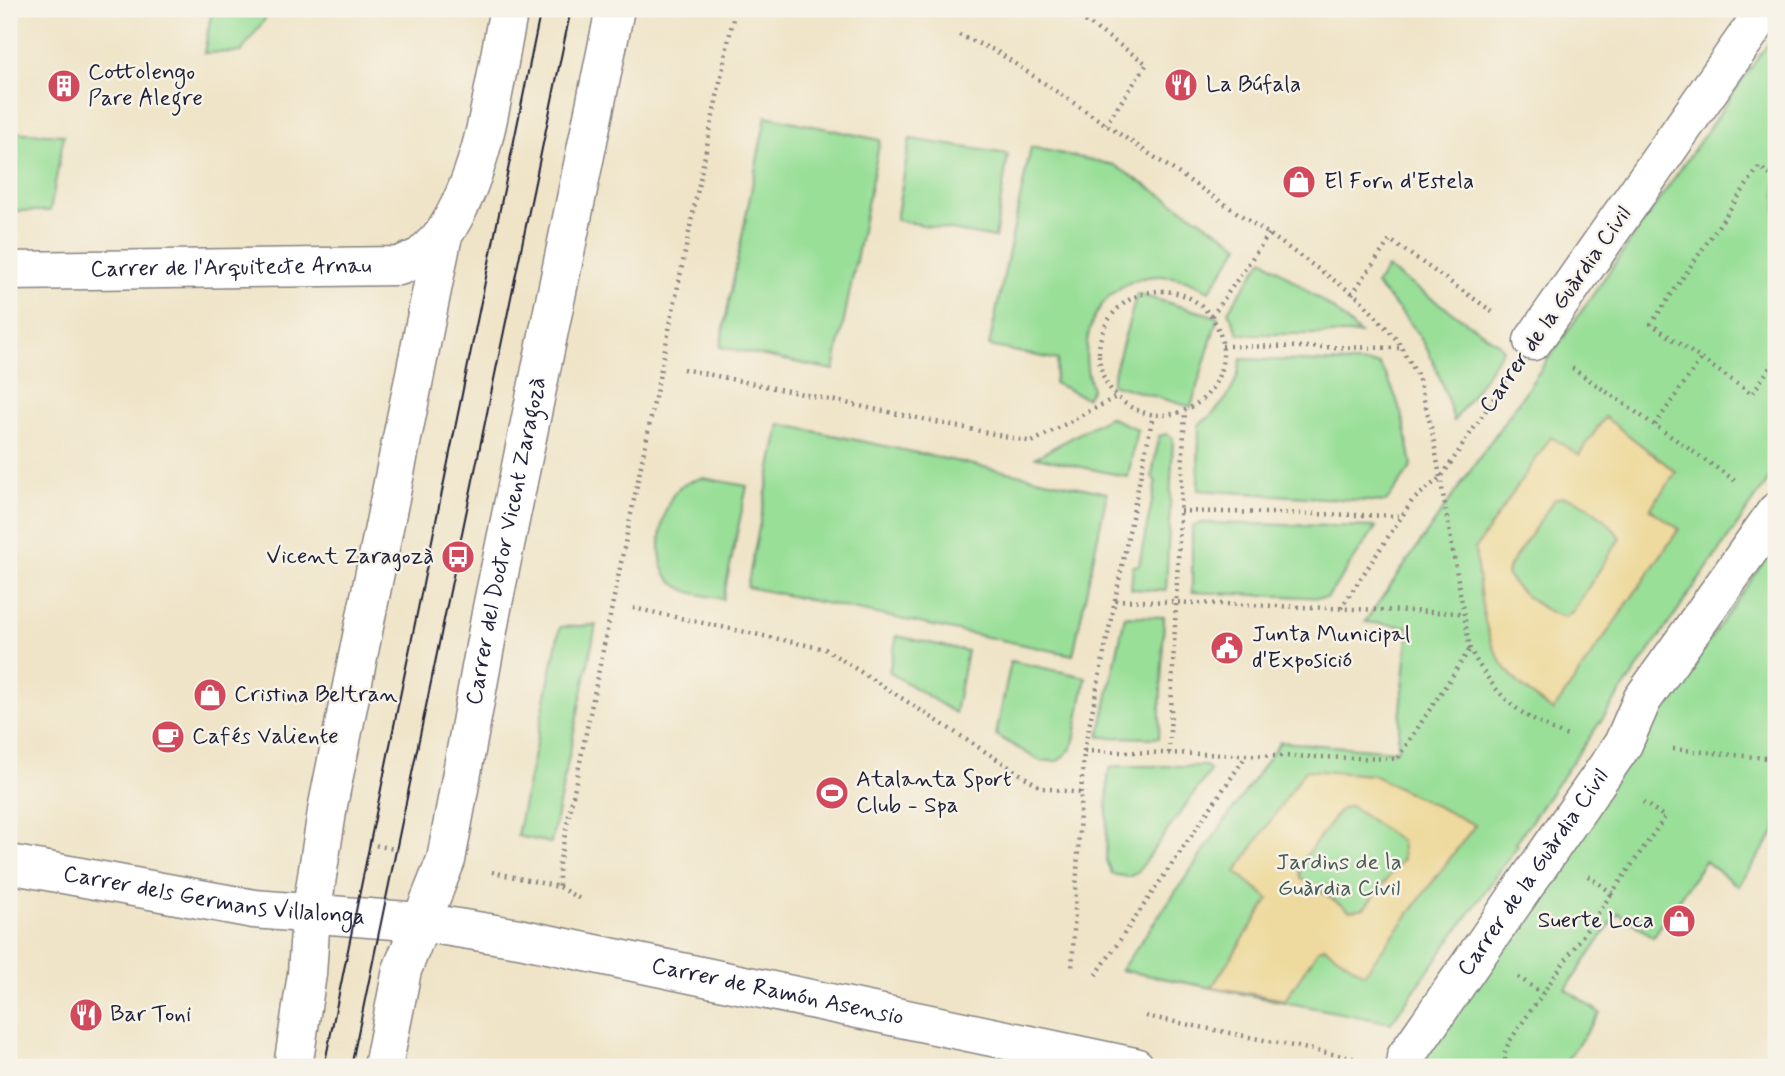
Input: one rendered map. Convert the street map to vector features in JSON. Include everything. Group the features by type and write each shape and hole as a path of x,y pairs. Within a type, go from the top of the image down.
{"street":[{"path":"293,1067 307,974 311,915 331,792 443,234 458,212 475,173 509,9"},
{"name":"Carrer del Doctor Vicent Zaragozà","path":"383,1067 401,971 446,860 492,608 615,9"},
{"name":"Carrer de la Guàrdia Civil","path":"1533,341 1766,9"},
{"name":"Carrer de l'Arquitecte Arnau","path":"9,271 399,266 421,257 443,234"},
{"name":"Carrer de la Guàrdia Civil","path":"1406,1057 1623,744 1642,700 1776,512"},
{"name":"Carrer dels Germans Villalonga","path":"9,864 254,909 420,922"},
{"name":"Carrer de Ramón Asensio","path":"420,922 519,938 1135,1067"}],"path":[{"path":"494,873 559,887 562,851 735,9"},
{"path":"1068,9 1147,64 1106,124"},
{"path":"959,34 996,51 1269,234 1359,298 1402,348 1418,376 1442,477 1461,613 1470,649 1485,677 1504,700 1539,725 1577,740 1776,760"},
{"path":"1776,179 1759,167 1651,324 1752,394 1776,358"},
{"path":"1212,316 1269,234"},
{"path":"1158,290 1178,293 1196,301 1212,316 1222,346 1219,375 1209,393 1174,415 1153,415 1133,409 1116,397 1104,380 1098,361 1100,340 1107,321 1119,305 1138,295 1158,290"},
{"name":"Carrer de la Guàrdia Civil","path":"1341,608 1412,501 1442,477 1533,341"},
{"path":"1222,346 1402,348"},
{"path":"1655,425 1701,359"},
{"path":"683,369 1032,442 1116,397"},
{"path":"1169,753 1185,410"},
{"path":"1072,970 1084,751 1153,415"},
{"path":"1180,510 1403,516"},
{"path":"1115,600 1461,613"},
{"path":"633,608 825,649 1042,788 1081,793"},
{"path":"1084,751 1397,759 1470,649"},
{"path":"1096,975 1246,755"},
{"path":"1505,1067 1504,1052 1508,1042 1612,893"}],"green space":[{"path":"212,9 279,9 270,12 241,52 204,53"},
{"name":"Jardins de la Guàrdia Civil","path":"1776,32 1776,469 1516,843 1518,845 1391,1023 1121,970 1280,742 1397,751 1409,627 1365,622"},
{"path":"766,116 880,140 834,370 720,347"},
{"path":"9,132 64,135 50,211 9,211"},
{"path":"910,139 1008,154 995,238 896,220"},
{"path":"1031,147 1114,165 1240,245 1209,291 1182,279 1156,276 1132,281 1113,294 1098,311 1088,334 1086,360 1092,389 1086,398 1054,383 1058,360 989,346"},
{"path":"1263,259 1337,312 1360,334 1239,334 1228,311"},
{"path":"1387,268 1499,344 1503,350 1454,421 1441,380 1426,347 1406,318 1376,285"},
{"path":"1137,294 1218,317 1191,407 1111,384"},
{"path":"1241,359 1379,364 1397,401 1412,466 1386,502 1198,490 1199,425 1227,396 1236,379"},
{"path":"1109,417 1137,429 1128,477 1036,457"},
{"path":"780,424 1107,493 1073,655 747,587"},
{"path":"1166,434 1173,438 1166,591 1131,589 1133,566 1139,565 1156,482 1152,476 1159,436"},
{"path":"703,478 747,486 723,599 693,593 680,587 668,577 661,558 663,519 672,497 684,485"},
{"path":"1200,523 1376,527 1327,598 1192,592 1192,528"},
{"path":"1776,544 1776,831 1738,886 1705,861 1653,937 1618,913 1566,989 1600,1013 1562,1067 1440,1067 1422,1054"},
{"path":"1125,616 1164,617 1159,738 1099,737"},
{"path":"596,625 551,843 517,836 560,627"},
{"path":"897,636 967,651 955,713 889,672"},
{"path":"1011,661 1086,677 1074,741 1071,749 1058,761 1040,761 996,735"},
{"path":"1206,766 1210,771 1137,873 1128,877 1112,874 1106,861 1108,775 1111,768"}],"sand":[{"path":"1605,417 1676,472 1650,509 1679,529 1553,711 1513,677 1491,641 1481,600 1475,549 1551,437 1579,455","holes":["1570,498 1594,512 1620,538 1573,611 1565,617 1532,601 1507,574 1509,566 1555,499"]},
{"path":"1305,770 1373,775 1475,825 1364,974 1324,947 1318,950 1285,1000 1212,987 1269,899 1236,872","holes":["1350,806 1401,841 1403,859 1364,908 1350,911 1301,878 1299,865 1340,810"]}],"tram line":[{"path":"324,1067 541,9"},
{"path":"351,1067 571,9"}],"place":[{"name":"La Búfala","path":"1181,85"},
{"name":"Cottolengo Pare Alegre","path":"64,86"},
{"name":"El Forn d'Estela","path":"1299,182"},
{"name":"Vicent Zaragozà","path":"458,557"},
{"name":"Junta Municipal d'Exposició","path":"1227,648"},
{"name":"Cristina Beltran","path":"210,695"},
{"name":"Cafés Valiente","path":"168,737"},
{"name":"Atalanta Sport Club - Spa","path":"832,793"},
{"name":"Suerte Loca","path":"1679,921"},
{"name":"Bar Toni","path":"86,1015"}]}
